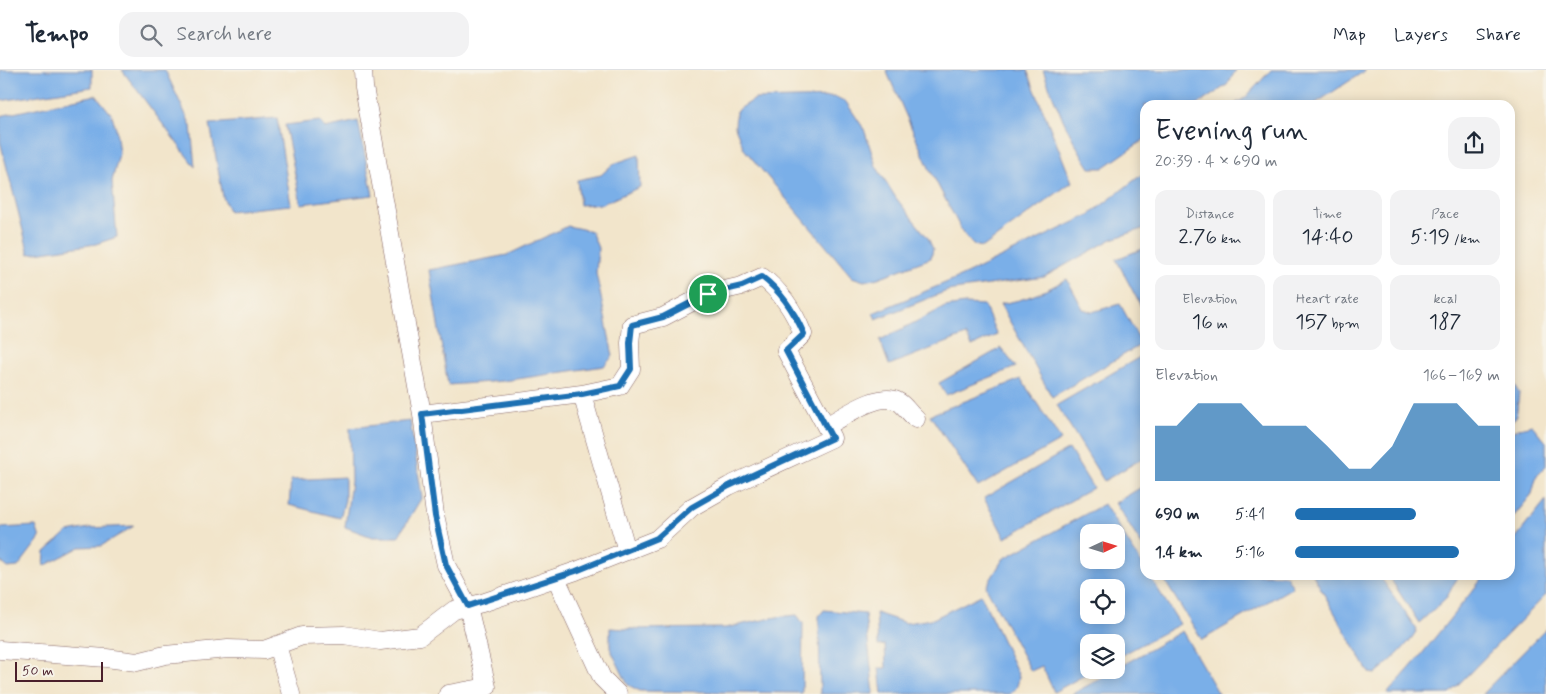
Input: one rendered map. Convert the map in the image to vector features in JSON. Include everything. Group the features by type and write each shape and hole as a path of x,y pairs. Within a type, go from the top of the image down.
{"street":[{"path":"363,70 422,414 435,516 446,565 468,606 487,687 448,694"},
{"path":"0,650 138,662 165,655 228,649 264,650 302,636 344,635 380,641 420,636 454,610 556,578 657,538 692,507 729,486 832,438 786,351 804,334 796,316 776,288 762,277 742,286 708,294 663,317 632,325 630,343 631,369 620,386 582,394 422,414"},
{"path":"582,394 627,551"},
{"path":"826,426 864,405 886,398 899,402 916,419"},
{"path":"556,578 602,678 618,694"},
{"path":"277,645 291,694"}],"water":[{"path":"0,70 92,70 92,87 0,101"},
{"path":"122,70 165,70 191,126 195,167"},
{"path":"886,70 1027,70 1072,182 983,247 973,245 963,233 930,170"},
{"path":"1043,70 1236,70 1227,85 1204,100 1140,100 1140,142 1103,168 1090,168 1076,145"},
{"path":"1271,70 1366,70 1321,100 1242,100"},
{"path":"96,95 112,115 116,129 119,154 112,181 117,237 96,244 29,254 0,141 0,116"},
{"path":"836,97 846,102 864,129 876,166 896,198 928,238 933,249 931,258 878,278 864,281 852,277 744,149 735,127 736,111 755,99"},
{"path":"277,118 291,205 229,211 223,197 210,124"},
{"path":"320,121 325,128 358,121 373,195 301,204 285,125"},
{"path":"639,155 640,187 602,204 580,205 577,180 601,175 613,164"},
{"path":"1140,176 1140,230 1112,239 1044,277 947,291 876,319 873,313 962,276 1089,215"},
{"path":"568,226 591,231 598,248 596,273 613,356 604,366 504,381 448,385 429,270 507,255"},
{"path":"1140,250 1140,305 1116,259"},
{"path":"1067,279 1083,309 1092,312 1120,304 1140,340 1140,345 1052,397 1000,304 1035,295"},
{"path":"965,304 984,305 997,335 972,346 966,335 889,365 880,340 945,307"},
{"path":"1001,348 1016,367 946,395 939,383"},
{"path":"1140,357 1140,460 1104,481 1057,405"},
{"path":"1021,379 1061,440 978,487 930,415"},
{"path":"1515,386 1519,393 1515,419"},
{"path":"410,421 422,497 398,537 372,537 345,527 351,481 350,428"},
{"path":"1532,425 1546,442 1546,466 1537,475 1532,494 1515,515 1515,430"},
{"path":"1069,449 1093,488 1005,538 984,498"},
{"path":"345,477 345,500 340,518 289,505 291,480"},
{"path":"1140,488 1140,542 1115,503"},
{"path":"1546,500 1546,595 1449,694 1387,694 1417,660 1481,580 1515,580 1515,539"},
{"path":"1104,504 1117,524 1080,524 1080,569 1125,569 1125,537 1140,561 1140,580 1152,580 1180,624 1125,653 1125,634 1080,634 1080,678 1054,692 1042,666 1031,671 986,587 1003,559"},
{"path":"36,526 40,538 18,567 8,568 0,561 0,528"},
{"path":"134,526 101,546 80,547 44,566 45,552 68,532 89,528"},
{"path":"1164,580 1289,580 1293,587 1202,640"},
{"path":"1316,580 1382,580 1417,630 1408,643 1392,659 1375,674 1369,673"},
{"path":"1391,580 1456,580 1447,597 1419,623"},
{"path":"981,595 1019,676 1018,684 1010,694 882,694 879,668 886,668 885,645 878,646 876,613 906,623 933,619"},
{"path":"824,610 865,614 874,694 820,694 819,616"},
{"path":"797,615 803,623 802,693 640,691 628,685 610,648 610,628 725,628 777,617"},
{"path":"1546,629 1546,694 1482,694"},
{"path":"1182,631 1219,694 1072,694 1100,679 1125,679 1125,664"}],"route":[{"path":"762,277 776,288 796,316 804,334 786,351 832,438 729,486 692,507 657,538 576,571 468,606 446,565 435,516 422,414 582,394 620,386 631,369 630,343 632,325 663,317 708,294 742,286 762,277"}]}
